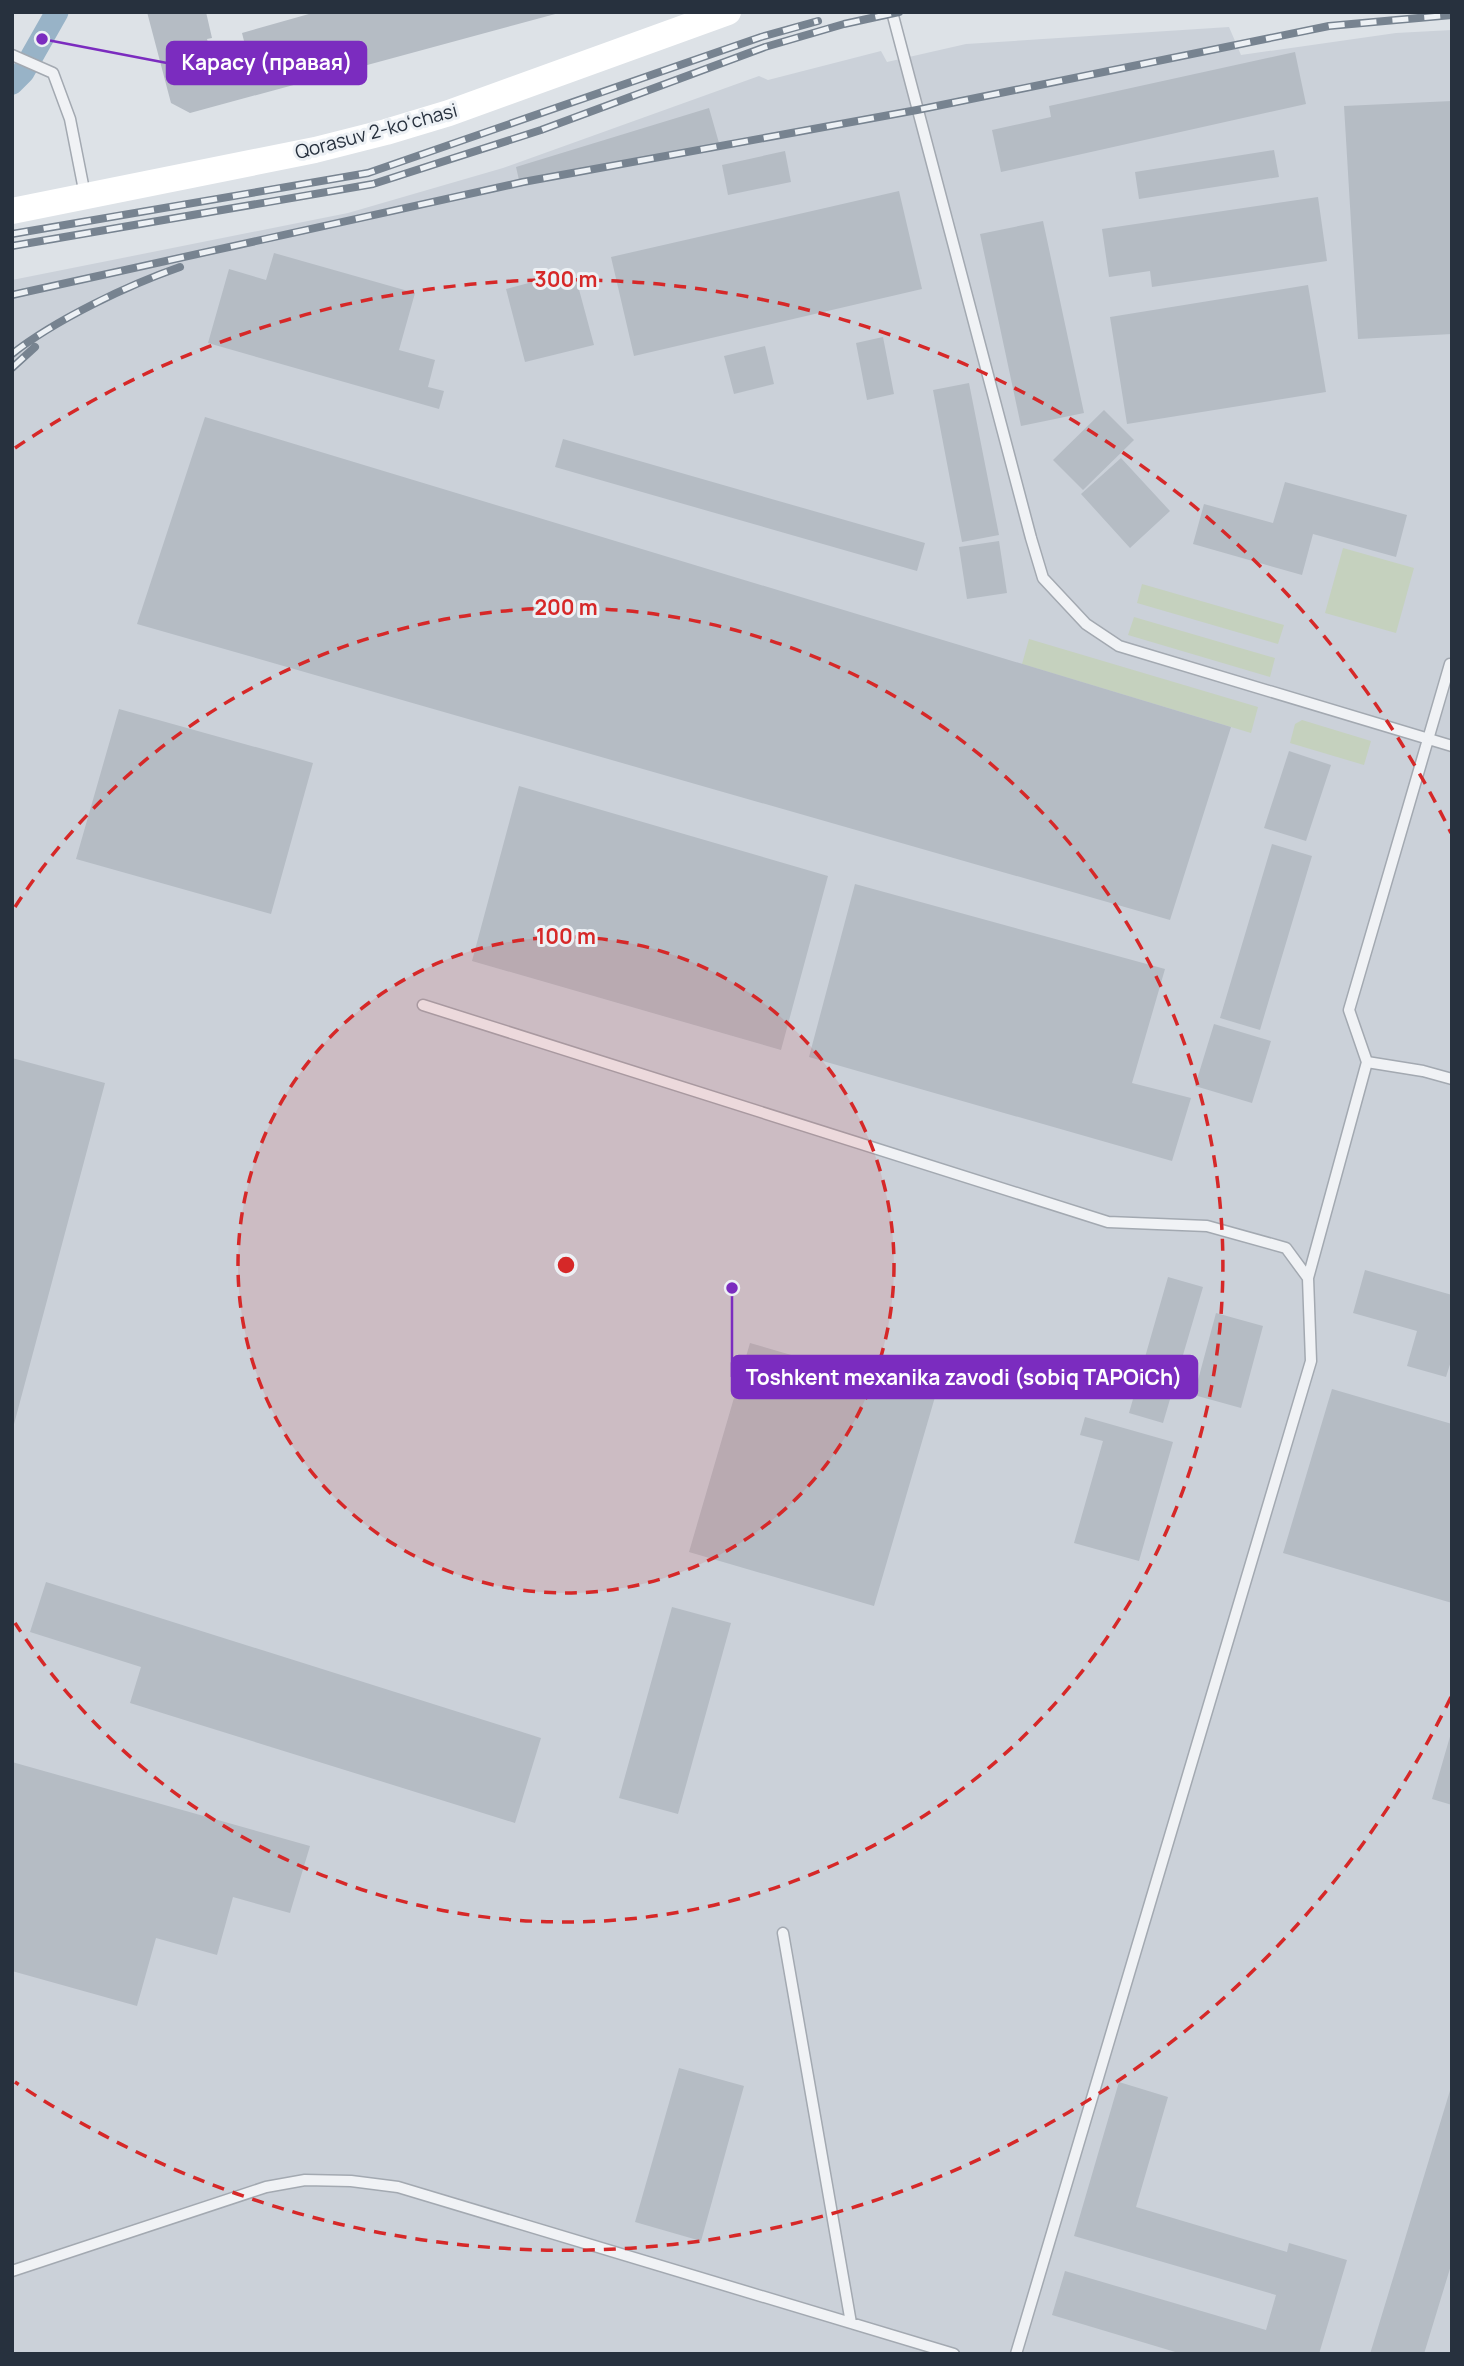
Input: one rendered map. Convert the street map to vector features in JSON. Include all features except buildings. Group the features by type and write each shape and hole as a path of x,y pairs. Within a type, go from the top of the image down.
{"street":[{"name":"Qorasuv 2-koʻchasi","path":"12,211 315,150 386,132 449,113 723,13"}],"lane":[{"path":"892,12 1043,578 1086,624 1119,646 1452,746"},
{"path":"12,55 53,73 70,119 85,196"},
{"path":"1016,2354 1311,1361 1308,1278 1367,1062 1349,1010 1451,664"},
{"path":"423,1005 1108,1222 1207,1226 1286,1248 1308,1278"},
{"path":"1367,1062 1423,1071 1452,1079"},
{"path":"783,1933 851,2323"},
{"path":"12,2271 265,2186 304,2180 351,2181 398,2187 954,2354"}],"shaded area":[{"path":"1229,27 1241,55 1396,33 1452,30 1452,2354 12,2354 12,280 348,213 503,168 759,76 768,80 881,51 887,62 966,44"}],"green space":[{"path":"1343,548 1414,568 1396,633 1325,613"},
{"path":"1142,584 1284,625 1278,644 1137,603"},
{"path":"1134,617 1275,658 1270,677 1128,635"},
{"path":"1029,639 1258,707 1251,733 1022,664"},
{"path":"1302,720 1371,741 1364,765 1290,743 1295,724"}],"waterway":[{"path":"12,83 23,72 57,12"}],"railway":[{"path":"12,246 373,184 541,130 765,47 844,24 899,12"},
{"path":"12,295 523,182 917,110 1329,26 1452,15"},
{"path":"12,234 368,173 761,37 818,21"},
{"path":"12,354 29,341 93,305 138,283 180,267"},
{"path":"12,368 35,347"}],"place":[{"name":"Карасу (правая)","path":"42,39"},
{"name":"Toshkent mexanika zavodi (sobiq TAPOiCh)","path":"732,1288"}]}
